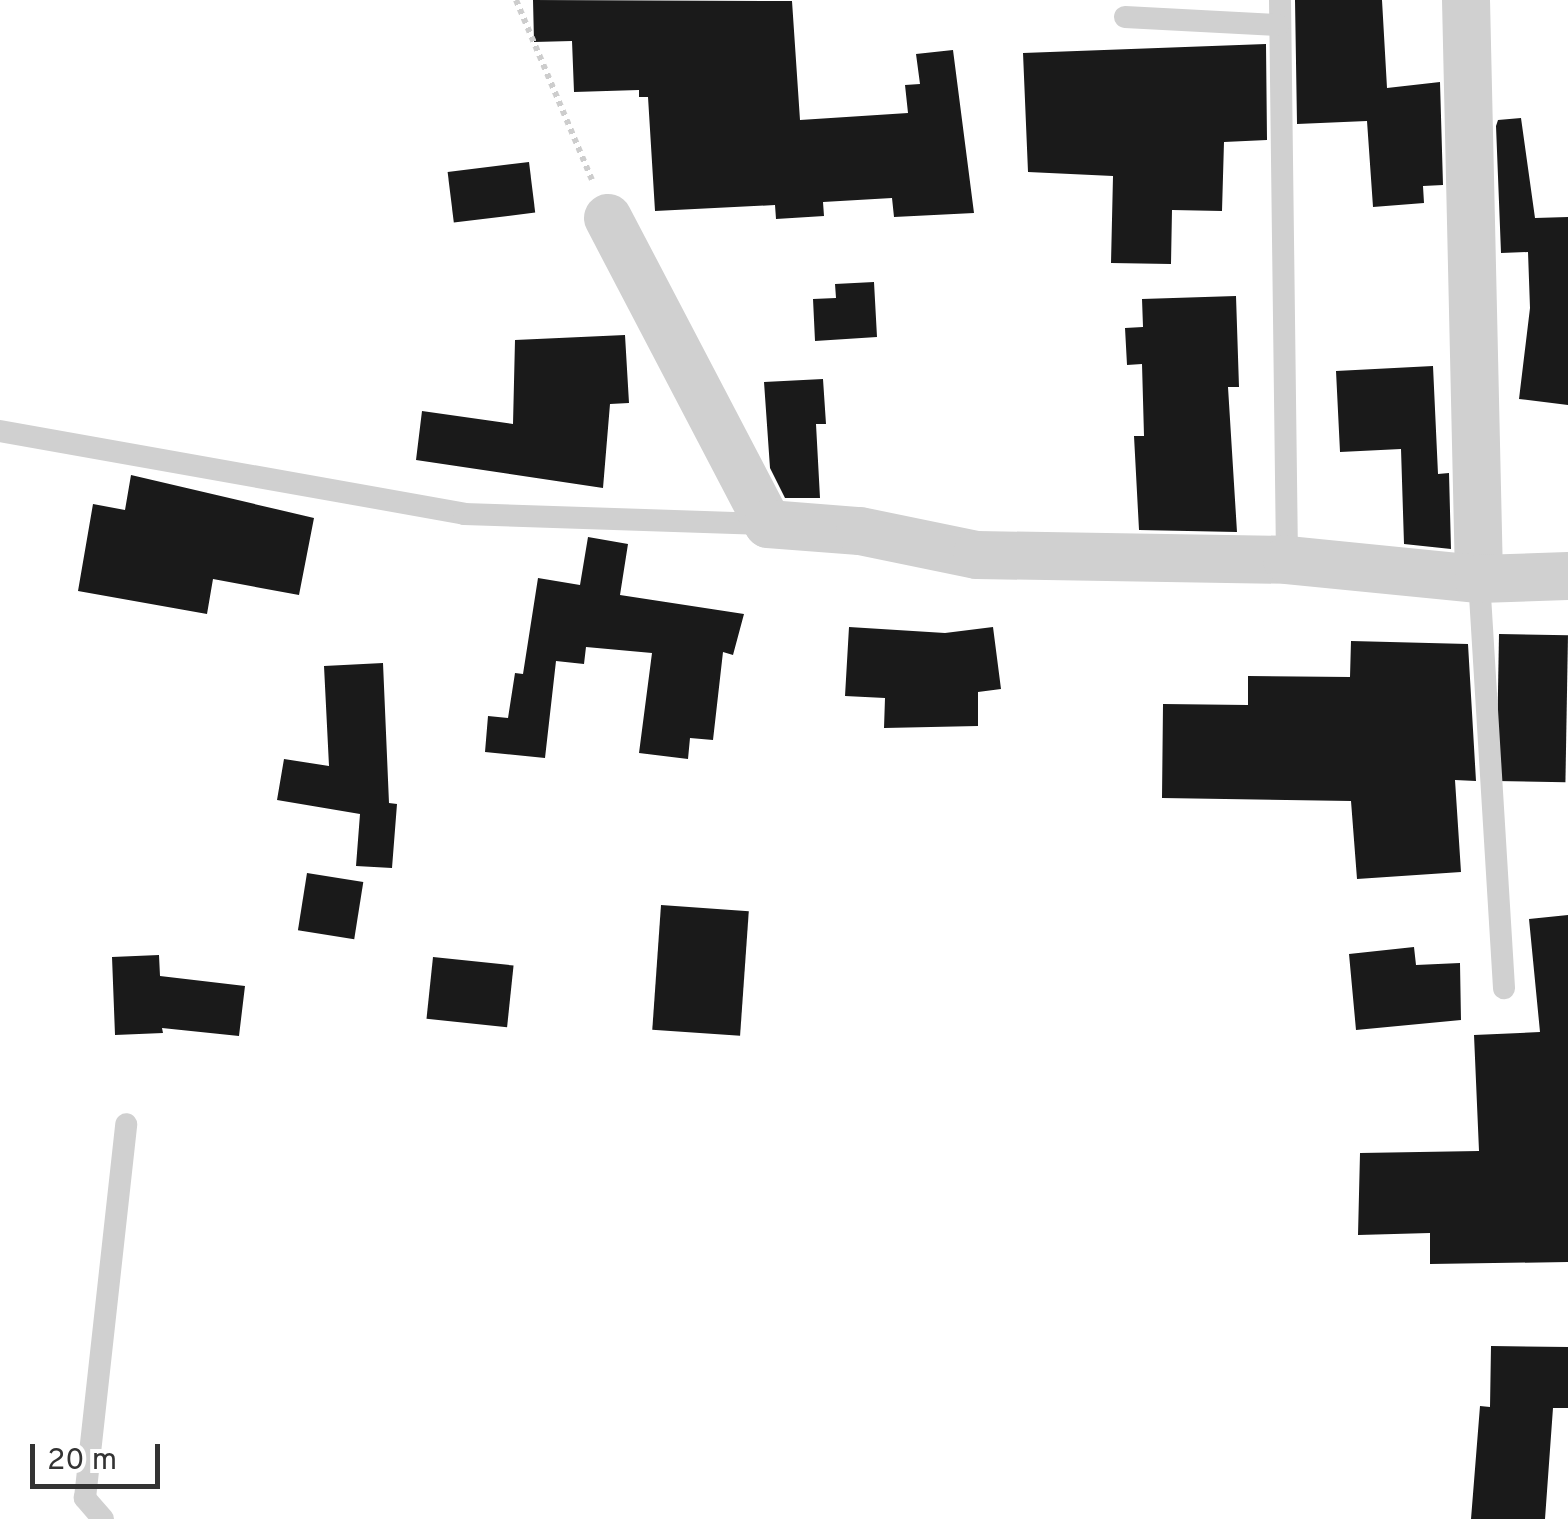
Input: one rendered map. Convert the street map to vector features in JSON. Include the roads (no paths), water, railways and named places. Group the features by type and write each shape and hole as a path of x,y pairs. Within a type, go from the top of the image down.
{"street":[{"path":"1466,0 1479,578"},
{"path":"608,218 768,524 860,531 977,555 1287,560 1479,578 1568,576"}],"lane":[{"path":"1280,0 1287,560"},
{"path":"1125,17 1278,26"},
{"path":"0,431 464,514 768,524"},
{"path":"1479,578 1504,988"},
{"path":"103,1519 85,1498 126,1124"}]}
